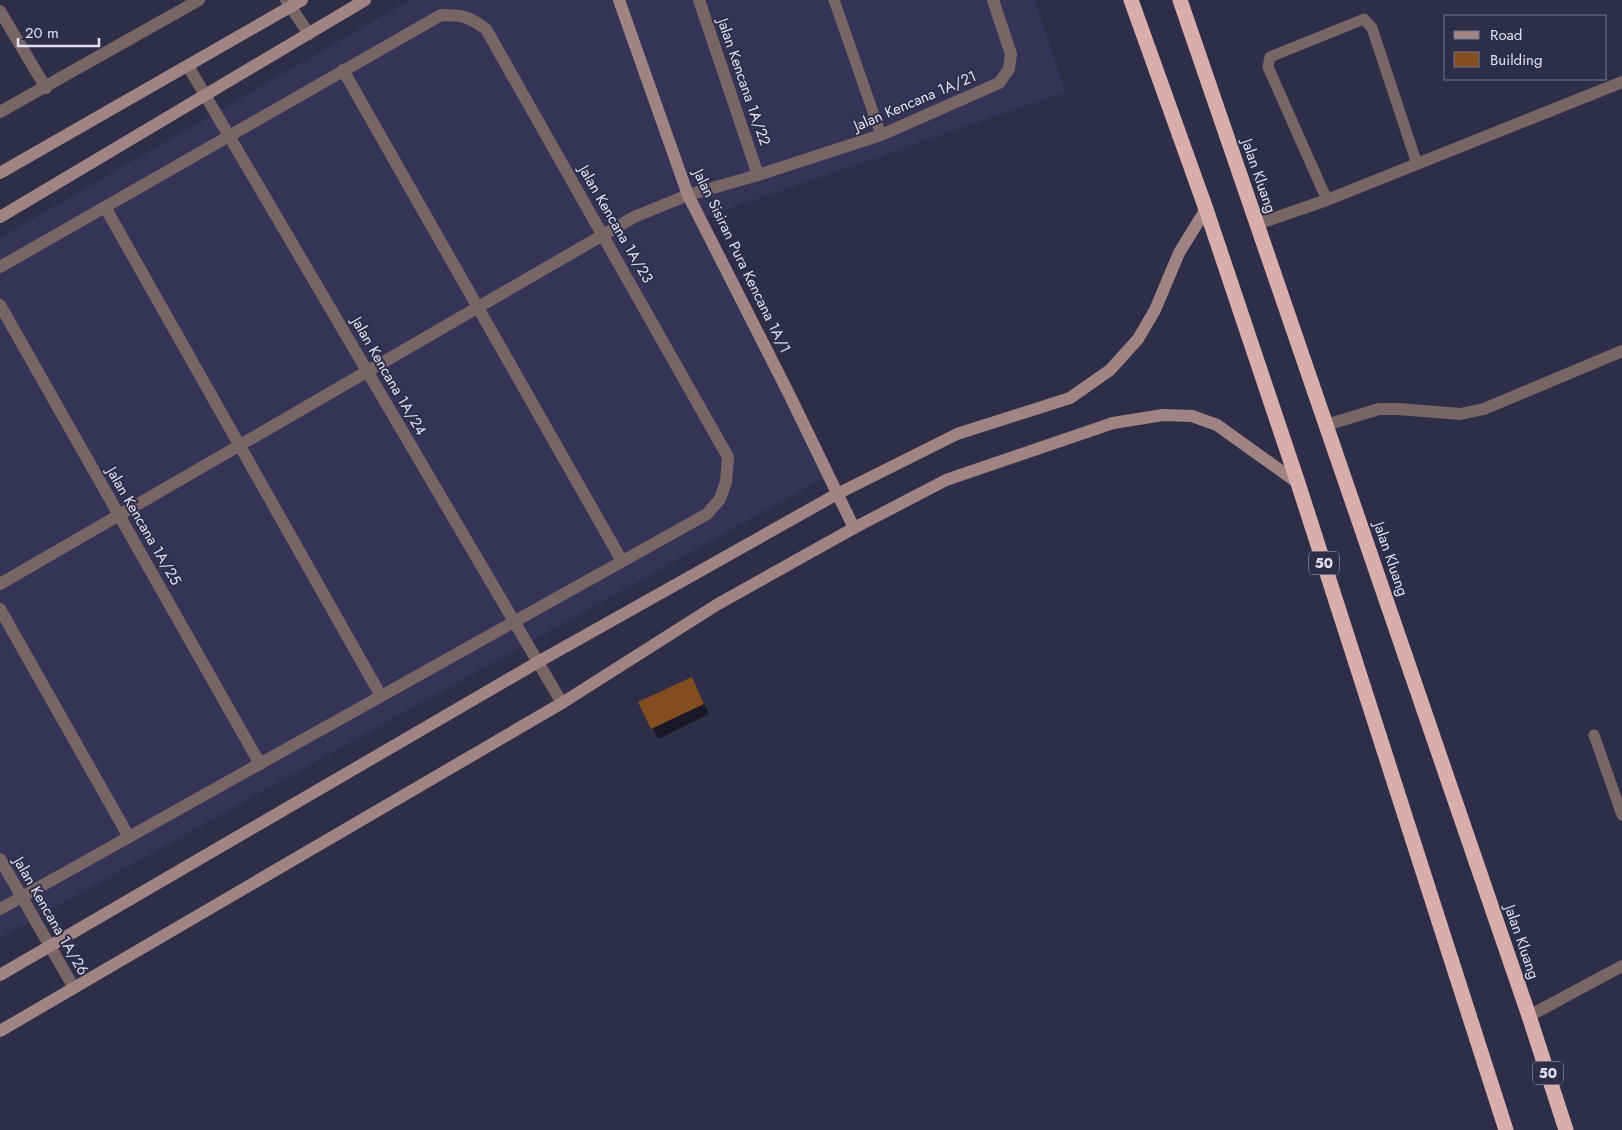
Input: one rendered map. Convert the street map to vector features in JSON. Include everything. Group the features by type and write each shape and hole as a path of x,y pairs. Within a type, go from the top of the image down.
{"highway":[{"name":"50","path":"1131,0 1206,208 1298,483 1506,1130"},
{"name":"Jalan Kluang","path":"1180,0 1529,1016 1566,1130"}],"street":[{"path":"0,112 46,88 200,0"},
{"path":"0,173 188,66 288,3 302,0"},
{"path":"0,217 365,0"},
{"name":"Jalan Sisiran Pura Kencana 1A/1","path":"619,0 688,194 790,394 854,528"},
{"name":"Jalan Kencana 1A/22","path":"699,0 758,175"},
{"name":"Jalan Kencana 1A/21","path":"0,584 634,217 688,194 758,175 881,135 999,83 1009,69 1011,54 993,0"},
{"path":"288,3 309,34"},
{"path":"0,10 46,88"},
{"name":"Jalan Kencana 1A/23","path":"343,70 440,15 459,15 473,20 486,29 604,236 728,457 726,482 720,499 707,514 622,562"},
{"name":"Jalan Kencana 1A/24","path":"188,66 562,703"},
{"path":"0,267 343,70 622,562 0,910"},
{"path":"1257,224 1328,200 1622,82"},
{"path":"104,207 381,696"},
{"path":"0,975 538,662 837,494 957,434 1070,398 1110,370 1138,339 1155,310 1179,253 1206,208"},
{"name":"Jalan Kencana 1A/25","path":"0,305 260,764"},
{"path":"1326,425 1379,409 1460,414 1484,410 1622,351"},
{"path":"0,1032 562,703 718,604 854,528 946,480 1113,423 1163,415 1192,416 1217,425 1298,483"},
{"path":"0,610 129,837"},
{"name":"Jalan Kencana 1A/26","path":"0,859 74,988"},
{"path":"1529,1016 1622,966"}],"lane":[{"path":"834,0 881,135"},
{"path":"1328,200 1268,67 1270,57 1364,19 1372,28 1417,164"},
{"path":"1594,735 1622,815"}],"shaded area":[{"path":"410,0 1035,0 1065,92 697,220 827,476 0,938 0,238"}],"building":[{"path":"692,677 704,704 651,729 638,702"}]}
